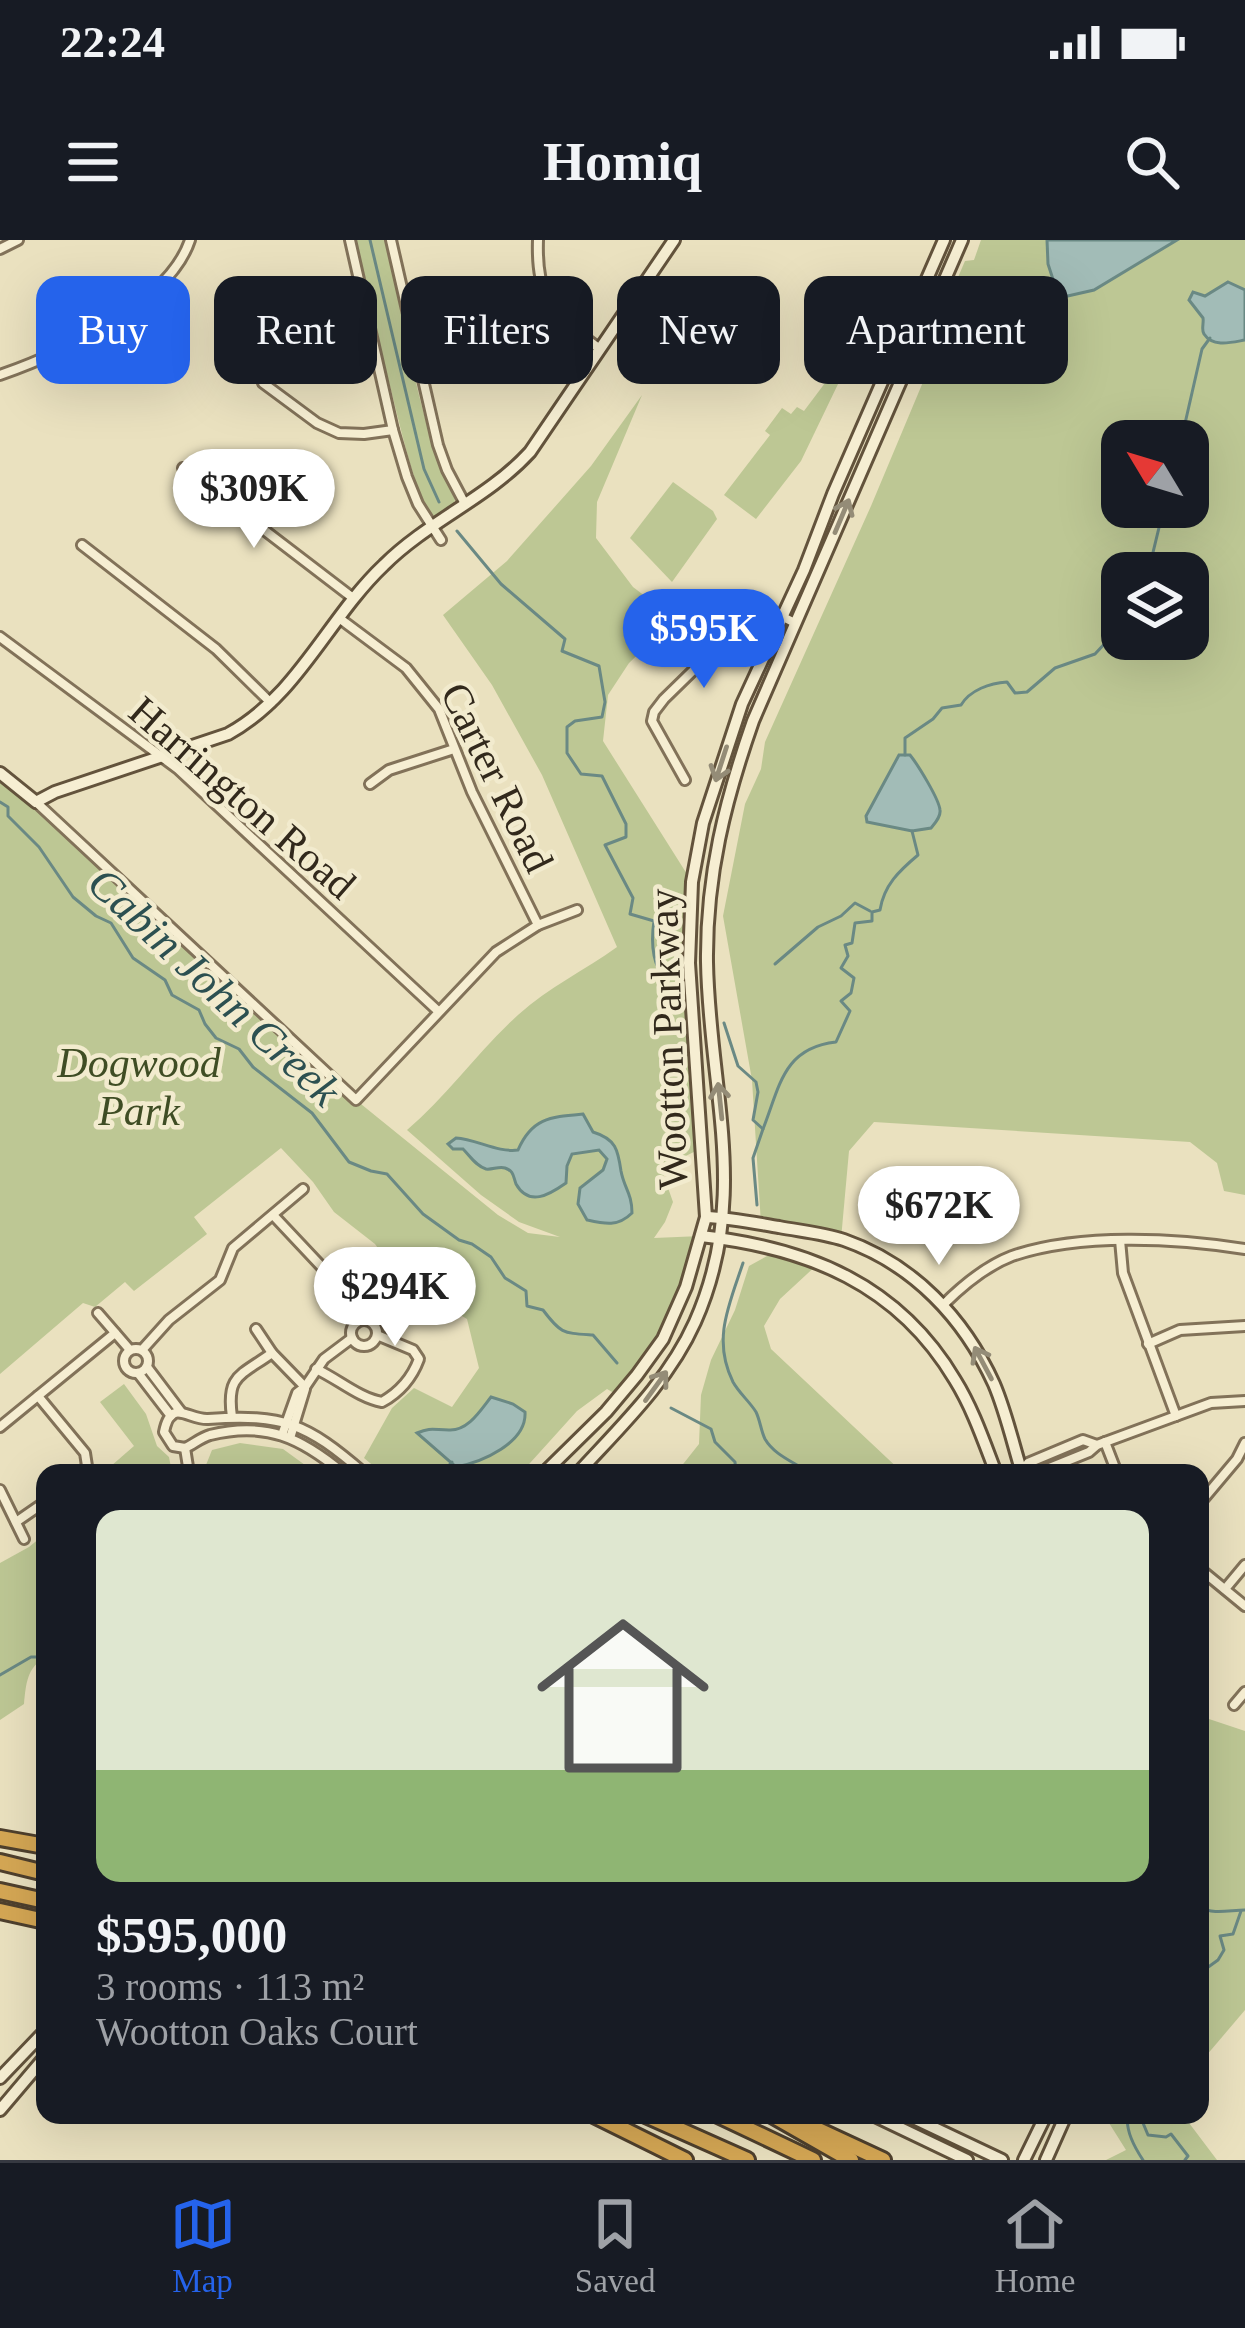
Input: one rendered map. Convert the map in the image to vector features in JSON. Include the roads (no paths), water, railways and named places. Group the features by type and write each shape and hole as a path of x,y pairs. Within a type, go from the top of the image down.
{"highway":[{"path":"0,1838 36,1844"},
{"path":"0,1862 36,1871"},
{"path":"0,1892 36,1898"},
{"path":"0,1911 36,1919"},
{"path":"612,2124 685,2160"},
{"path":"666,2124 746,2160"},
{"path":"737,2124 813,2160"},
{"path":"788,2124 851,2160"},
{"path":"805,2124 883,2160"},
{"path":"663,2150 695,2160"}],"main road":[{"path":"0,773 36,802 248,723 287,686 385,562 512,472 530,452 674,240"},
{"name":"Wootton Parkway","path":"553,1464 606,1412 663,1339 686,1287 706,1217 689,962 692,882 703,823 742,704 944,240"},
{"name":"Wootton Parkway","path":"586,1464 647,1398 678,1354 695,1321 722,1238 724,1137 707,962 709,903 728,791 753,721 962,240"},
{"path":"706,1217 841,1238 904,1270 969,1336 996,1389 1019,1464"},
{"path":"701,1236 780,1249 820,1262 873,1292 913,1324 958,1384 992,1464"},
{"path":"0,2078 36,2040"},
{"path":"0,2110 36,2068"},
{"path":"891,2124 967,2160"},
{"path":"926,2124 1002,2160"},
{"path":"1024,2160 1042,2124"},
{"path":"1046,2160 1062,2124"}],"street":[{"path":"0,248 18,240"},
{"path":"0,375 80,340 158,289 175,271 190,240"},
{"path":"350,240 407,477 441,539"},
{"path":"391,240 439,445 466,505"},
{"path":"538,240 544,296 568,326 600,349"},
{"path":"266,384 317,423 339,433 393,430"},
{"path":"183,468 354,598"},
{"path":"82,545 216,649 271,703"},
{"path":"685,780 652,721 664,699 752,613 781,616 795,623"},
{"name":"Carter Road","path":"339,618 417,679 439,710 472,792 538,925"},
{"name":"Harrington Road","path":"0,637 178,769 438,1011"},
{"path":"370,784 389,770 454,749"},
{"path":"36,802 356,1100 496,952 538,925 577,910"},
{"path":"98,1312 130,1350 142,1350 169,1320 220,1280 233,1248 303,1190"},
{"path":"273,1215 334,1281 356,1323"},
{"path":"943,1305 1011,1257 1076,1243 1120,1240 1245,1249"},
{"path":"1120,1240 1123,1273 1176,1416"},
{"path":"370,1322 376,1327 377,1335 367,1346 352,1338 356,1323 370,1322"},
{"path":"1148,1344 1180,1330 1245,1326"},
{"path":"256,1329 305,1387"},
{"path":"0,1427 115,1334"},
{"path":"316,1369 369,1400 382,1402 414,1374 419,1359 413,1350 377,1335"},
{"path":"286,1437 297,1393 352,1338"},
{"path":"130,1350 124,1364 130,1371 142,1370"},
{"path":"142,1350 148,1358 142,1370"},
{"path":"232,1417 228,1390 233,1382 272,1353"},
{"path":"142,1370 176,1414 205,1420 262,1417 291,1424 329,1442 354,1464"},
{"path":"38,1396 85,1454 87,1464"},
{"path":"1060,1464 1101,1443 1211,1403 1245,1401"},
{"path":"176,1414 164,1426 173,1446 185,1448 207,1436 250,1430 306,1444 332,1464"},
{"path":"1027,1464 1083,1441 1101,1443"},
{"path":"1101,1443 1112,1464"},
{"path":"1209,1492 1245,1443"},
{"path":"185,1448 188,1464"},
{"path":"0,1490 24,1540"},
{"path":"16,1522 36,1508"},
{"path":"1225,1589 1245,1565"},
{"path":"1209,1576 1245,1606"},
{"path":"1234,1706 1245,1692"}],"water":[{"path":"1047,240 1177,240 1094,290 1068,296 1068,276 1052,276"},
{"path":"1228,282 1245,290 1245,340 1218,343 1204,334 1203,318 1189,300 1193,292 1205,296"},
{"path":"899,755 910,755 936,798 940,813 931,828 912,831 867,822"},
{"path":"583,1114 593,1132 607,1138 617,1151 632,1213 616,1222 587,1220 578,1204 580,1188 603,1170 607,1159 599,1150 572,1154 566,1183 533,1197 521,1191 508,1169 482,1168 463,1149 448,1144 456,1138 518,1150 529,1131 543,1121"},
{"path":"491,1397 525,1412 524,1423 511,1442 467,1464 453,1464 417,1433 462,1427"}],"waterway":[{"path":"370,240 424,469 439,502"},
{"path":"1186,420 1202,349 1210,338"},
{"path":"1153,552 1159,528"},
{"path":"457,531 501,584 565,639 562,651 599,666 605,702 602,717 567,727 567,753 581,774 602,776 626,824 626,837 605,845 633,898 630,914 654,921 655,959 677,990"},
{"path":"905,755 905,738 942,708 961,705 975,691 1001,683 1007,682 1015,693 1027,692 1055,668 1101,648"},
{"name":"Cabin John Creek","path":"0,802 73,897 111,923 133,958 165,980 172,995 199,1010 216,1038 239,1049 253,1067 312,1113 349,1162 387,1174 423,1214 491,1257 505,1278 526,1291 527,1306 543,1310 564,1331 593,1335 617,1363"},
{"path":"763,1129 794,1061 818,1046 836,1042 850,1011 841,1001 851,993 854,978 841,968 848,956 845,945 852,943 855,923 872,921 872,912 880,910 893,879 918,855 912,831"},
{"path":"775,964 855,903 870,911"},
{"path":"724,1023 738,1066 756,1082 758,1092 753,1120 763,1129 753,1158 757,1205"},
{"path":"743,1263 725,1322 727,1367 756,1412 768,1444 795,1464"},
{"name":"Cabin John Creek","path":"671,1408 711,1429 715,1442 735,1464"},
{"path":"0,1675 36,1657"},
{"name":"Cabin John Creek","path":"1209,1910 1245,1910"},
{"path":"1209,1966 1224,1950 1220,1936 1233,1934 1241,1911"},
{"path":"1128,2124 1143,2160"},
{"path":"1143,2124 1148,2135 1171,2134 1188,2156 1185,2160"}],"park label":[{"name":"Dogwood Park","path":"139,1086"}]}
